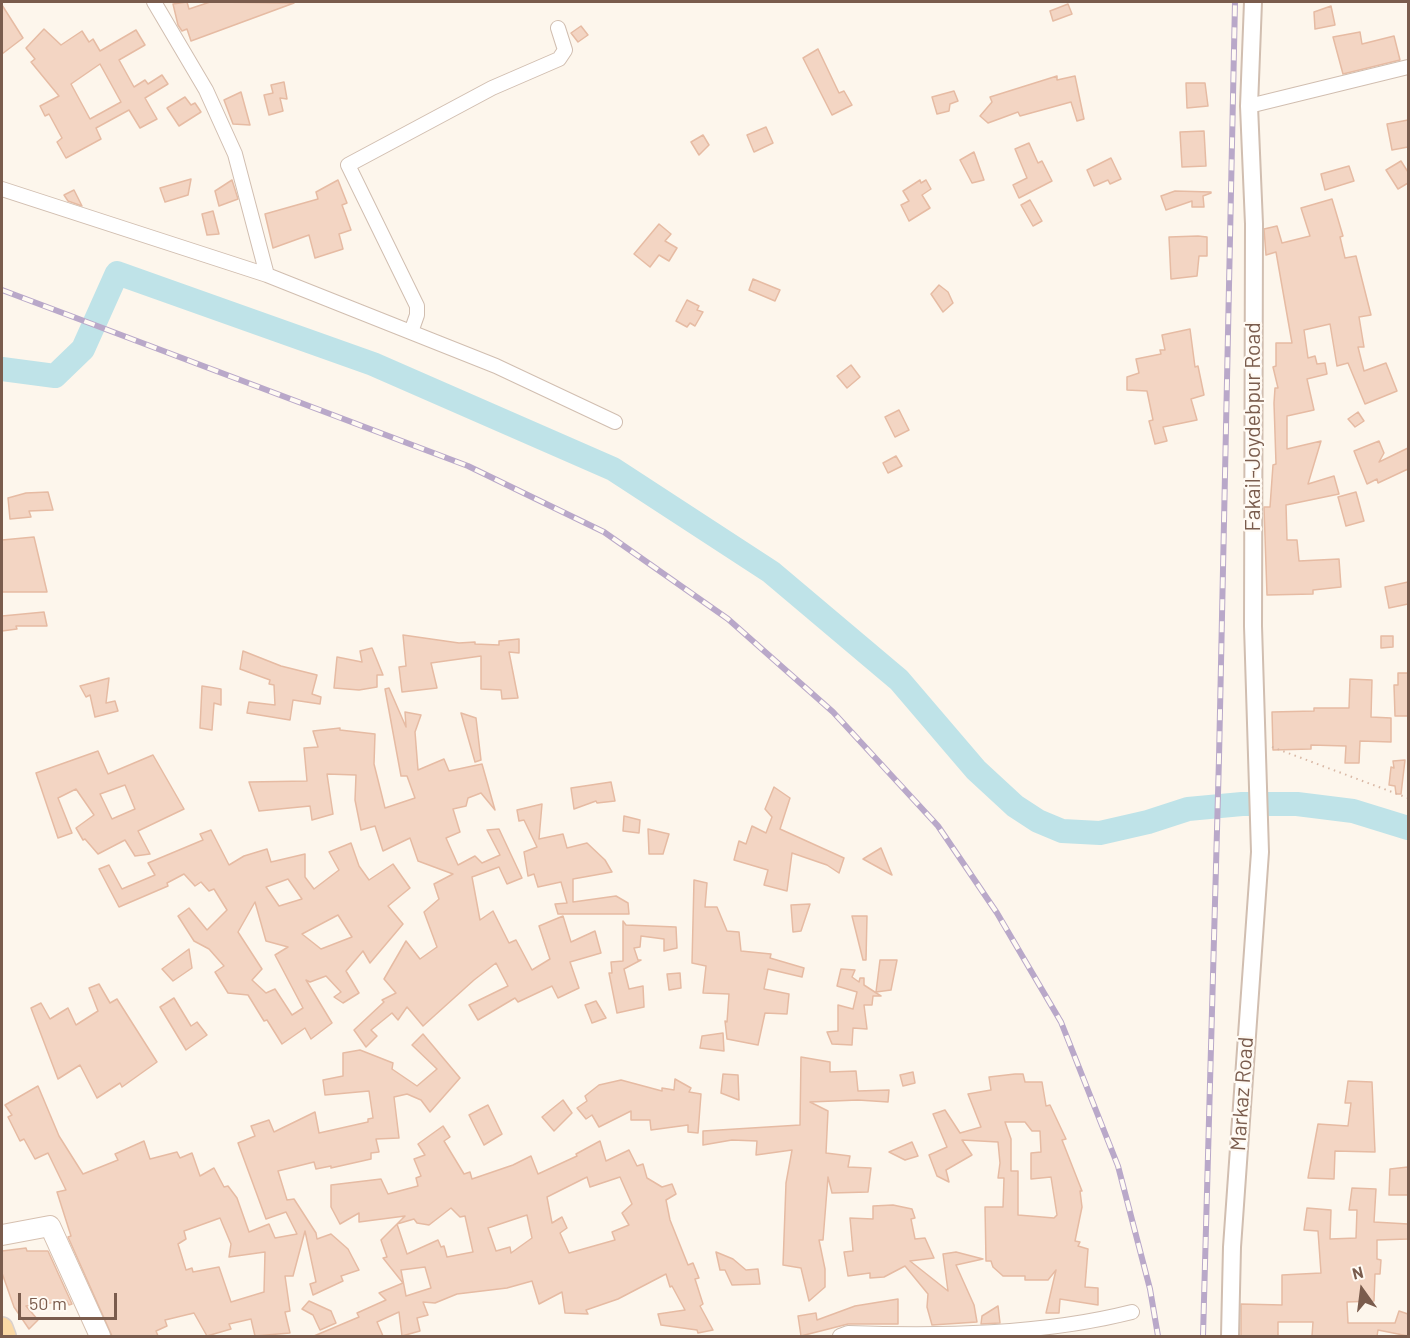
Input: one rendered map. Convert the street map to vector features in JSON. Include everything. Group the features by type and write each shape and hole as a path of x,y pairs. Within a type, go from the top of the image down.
{"main road":[{"path":"2,1234 50,1226 100,1336"},
{"path":"2,1328 5,1336"}],"street":[{"path":"154,2 206,90 236,154 267,275"},
{"name":"Fakail-Joydebpur Road","path":"1253,2 1249,106 1254,224 1253,626 1260,852"},
{"path":"411,332 417,306 348,165 492,88 559,59 565,50 558,28"},
{"path":"1249,106 1408,67"},
{"path":"2,189 267,275 496,366 615,422"},
{"name":"Markaz Road","path":"1230,1336 1233,1236 1260,852"},
{"path":"840,1336 848,1333 904,1335 1030,1328 1095,1322 1132,1312"}],"path":[{"path":"1258,742 1408,798"}],"building":[{"path":"187,2 189,9 210,2 294,3 191,41 187,29 182,31 178,25 173,4"},
{"path":"1068,4 1072,14 1053,21 1050,11"},
{"path":"2,5 23,38 2,54"},
{"path":"1331,6 1335,25 1315,29 1314,12"},
{"path":"581,26 588,35 578,42 571,33"},
{"path":"44,29 61,45 82,31 89,42 93,39 100,51 136,30 145,45 119,60 134,87 145,80 148,84 162,75 168,84 145,98 157,119 140,128 129,110 96,128 101,139 66,158 57,142 62,138 49,114 45,116 40,106 59,96 31,62 35,59 26,48","holes":["100,64 121,102 90,119 71,84"]},
{"path":"1360,32 1362,44 1394,36 1400,60 1343,74 1333,37"},
{"path":"818,49 839,93 844,91 852,105 832,115 803,58"},
{"path":"1057,76 1057,80 1075,76 1084,119 1077,121 1071,102 1020,116 1018,112 988,123 980,116 992,102 990,97"},
{"path":"284,82 287,99 280,98 283,111 269,115 264,95 273,93 271,85"},
{"path":"1186,83 1205,83 1208,106 1187,108"},
{"path":"954,91 958,101 950,104 949,111 937,114 932,97"},
{"path":"241,92 250,125 233,124 224,100"},
{"path":"185,97 191,105 195,103 201,112 179,126 167,108"},
{"path":"1408,120 1408,147 1392,150 1387,124"},
{"path":"766,127 773,143 754,152 747,135"},
{"path":"1204,131 1206,166 1182,167 1180,132"},
{"path":"703,135 709,145 699,155 691,142"},
{"path":"1029,143 1038,163 1042,161 1052,181 1019,198 1013,185 1027,178 1015,149"},
{"path":"974,152 984,180 972,183 960,160"},
{"path":"1111,158 1121,179 1110,184 1108,180 1094,186 1087,170"},
{"path":"1401,161 1408,172 1408,183 1398,189 1386,170"},
{"path":"1349,166 1354,181 1325,190 1321,174"},
{"path":"191,179 188,195 165,202 160,188"},
{"path":"232,180 238,199 219,206 215,191"},
{"path":"338,180 347,203 342,205 351,230 339,234 343,249 315,258 309,235 273,248 265,214 318,199 316,192"},
{"path":"920,180 921,183 926,180 931,189 922,195 930,208 909,221 901,205 909,201 903,191"},
{"path":"74,190 82,206 68,201 64,195"},
{"path":"1175,191 1211,193 1203,196 1204,207 1192,207 1192,201 1166,210 1161,196"},
{"path":"1332,199 1343,236 1340,237 1345,258 1356,256 1371,315 1359,317 1364,347 1358,347 1364,371 1386,363 1397,391 1365,404 1348,363 1337,366 1330,324 1304,330 1308,358 1315,356 1317,364 1325,363 1327,374 1307,379 1314,410 1287,416 1287,449 1321,441 1308,484 1334,476 1339,494 1286,505 1287,540 1297,540 1299,561 1339,559 1341,587 1313,590 1313,594 1267,595 1264,507 1270,507 1273,465 1276,464 1274,403 1275,388 1278,388 1273,367 1276,366 1276,343 1292,343 1276,252 1266,255 1264,229 1277,226 1282,243 1310,236 1301,208"},
{"path":"1030,200 1042,221 1033,226 1021,205"},
{"path":"213,211 219,234 207,235 202,214"},
{"path":"659,224 671,234 665,241 677,248 669,261 659,255 650,267 634,254"},
{"path":"1169,237 1207,237 1207,256 1199,256 1197,276 1171,279"},
{"path":"753,279 780,290 775,301 749,290"},
{"path":"939,285 948,292 953,303 943,312 931,294"},
{"path":"687,300 699,306 697,310 703,312 695,326 690,323 687,327 676,321"},
{"path":"1190,329 1195,367 1198,366 1204,395 1191,399 1197,420 1163,427 1167,441 1155,444 1149,421 1153,420 1147,391 1127,390 1127,377 1139,373 1136,359 1161,354 1160,350 1165,350 1162,335"},
{"path":"851,365 860,377 847,388 837,376"},
{"path":"899,410 909,430 895,437 885,417"},
{"path":"1358,412 1364,421 1355,427 1348,419"},
{"path":"1379,441 1384,453 1379,462 1408,448 1408,469 1378,483 1377,479 1367,484 1354,451"},
{"path":"896,456 902,466 888,473 883,463"},
{"path":"48,492 53,510 29,511 31,517 10,519 8,498 26,493"},
{"path":"1356,492 1364,521 1346,526 1338,497"},
{"path":"34,537 47,592 2,592 2,540"},
{"path":"1408,582 1408,604 1389,608 1385,587"},
{"path":"44,612 47,626 16,626 17,629 2,631 2,616"},
{"path":"403,635 459,643 499,645 499,641 519,639 519,653 509,652 518,698 502,699 501,690 481,689 481,656 431,663 437,688 402,692 399,667 406,666"},
{"path":"1381,636 1393,636 1393,647 1381,648"},
{"path":"372,648 383,675 377,675 377,687 359,690 334,688 337,657 362,662 360,651"},
{"path":"243,651 281,666 317,675 312,694 321,697 320,704 293,700 290,720 247,713 249,702 275,705 274,685 269,684 270,680 240,669"},
{"path":"1398,673 1408,673 1408,716 1395,716 1394,685 1398,685"},
{"path":"109,678 106,703 115,701 118,711 95,717 90,695 86,697 80,686"},
{"path":"1350,679 1372,680 1371,717 1391,718 1391,742 1360,741 1359,763 1345,763 1346,746 1311,745 1311,749 1273,750 1272,712 1314,711 1314,708 1349,708"},
{"path":"202,686 221,689 221,705 214,703 212,730 200,728"},
{"path":"389,688 406,727 405,712 421,715 415,732 418,770 444,759 449,771 482,764 495,810 481,793 468,798 466,806 453,809 460,832 446,838 458,865 475,856 482,863 500,855 487,830 499,829 522,878 507,884 499,867 472,877 480,920 493,911 509,943 516,940 532,970 550,959 539,926 563,916 571,942 595,931 601,953 570,962 579,988 558,998 552,986 518,1002 515,998 478,1020 469,1005 508,986 496,963 423,1026 407,1007 398,1020 392,1013 371,1030 377,1036 366,1047 354,1030 384,1002 382,1000 396,993 384,979 406,941 420,959 437,947 424,912 439,899 434,884 453,874 418,861 410,838 383,851 375,826 361,830 355,800 356,775 327,774 333,814 312,820 310,806 259,811 249,782 307,781 304,748 318,747 313,731 340,728 340,730 375,734 374,764 385,808 415,798 407,776 401,776 385,689"},
{"path":"461,713 476,718 481,760 475,762"},
{"path":"98,751 108,774 153,755 184,809 138,831 150,854 135,856 125,840 98,854 85,839 83,840 76,828 94,815 76,789 58,798 72,833 58,838 36,773","holes":["125,785 135,809 112,819 100,794"]},
{"path":"1405,760 1401,794 1396,794 1395,786 1389,785 1391,767 1394,768 1393,761"},
{"path":"611,782 615,801 597,803 596,801 574,809 571,788"},
{"path":"774,787 790,798 780,829 844,858 839,873 827,865 792,853 787,891 764,885 768,870 734,860 739,841 746,844 752,826 766,833 772,817 765,809"},
{"path":"542,804 539,839 563,834 567,848 587,843 605,860 612,872 573,879 573,902 616,896 628,903 629,914 558,914 555,904 567,903 561,882 538,887 534,874 528,876 524,852 537,847 524,820 519,821 517,810"},
{"path":"624,816 640,820 639,833 623,831"},
{"path":"648,829 669,834 663,854 649,854"},
{"path":"211,830 229,865 244,856 267,849 271,862 305,854 305,877 314,889 339,870 329,852 351,843 359,866 369,880 393,864 410,888 388,906 403,924 370,963 363,951 346,971 359,993 343,1003 334,997 341,992 326,976 310,982 306,980 332,1023 311,1039 305,1028 282,1044 248,995 228,993 215,972 224,966 209,949 194,941 178,916 189,908 207,930 227,910 214,889 209,891 201,882 195,886 184,874 167,883 168,886 119,907 99,869 109,865 122,889 155,875 148,863 203,840 200,834","holes":["288,879 302,899 279,906 266,887","255,902 266,941 288,947 275,955 303,1008 292,1015 275,989 266,993 252,980 262,969 238,932","338,915 352,937 321,949 302,934"]},
{"path":"881,848 892,875 863,859"},
{"path":"694,880 707,883 705,907 717,907 727,931 739,932 741,951 771,954 770,958 804,968 802,977 768,969 764,989 789,994 787,1014 765,1013 758,1045 727,1039 725,1021 727,1022 729,994 703,993 706,966 692,963"},
{"path":"810,904 801,931 793,932 791,905"},
{"path":"852,916 867,916 866,960 863,960"},
{"path":"623,921 626,925 676,927 677,948 664,951 664,939 641,936 640,947 634,948 638,960 641,960 624,969 629,989 643,986 644,1007 617,1013 609,973 612,973 611,962 623,961"},
{"path":"189,949 192,968 173,981 162,969"},
{"path":"880,960 897,960 891,990 876,992"},
{"path":"841,969 855,970 852,977 859,982 860,978 864,978 864,985 881,996 873,996 872,1005 864,1005 867,1029 853,1028 852,1045 832,1044 827,1032 838,1031 838,1005 853,1009 857,992 837,986"},
{"path":"680,973 681,988 669,990 667,974"},
{"path":"99,984 110,1003 117,999 157,1062 122,1087 120,1083 97,1098 80,1065 58,1079 31,1008 41,1003 50,1019 68,1008 76,1025 98,1011 89,988"},
{"path":"174,998 191,1026 197,1022 207,1035 186,1050 160,1007"},
{"path":"596,1001 606,1018 592,1023 585,1005"},
{"path":"723,1033 724,1051 700,1048 702,1036"},
{"path":"423,1034 460,1078 430,1112 421,1100 407,1094 394,1097 399,1138 376,1139 379,1152 371,1153 371,1159 316,1169 314,1162 278,1171 287,1200 294,1199 316,1233 317,1239 331,1234 348,1249 359,1270 341,1276 343,1281 313,1295 310,1284 316,1282 305,1231 293,1276 285,1276 290,1311 285,1312 290,1333 255,1336 251,1319 229,1324 231,1329 207,1336 194,1313 165,1320 167,1326 156,1331 158,1336 112,1336 68,1237 71,1236 57,1192 66,1190 48,1153 35,1159 24,1139 20,1141 8,1117 12,1115 5,1105 38,1086 59,1136 83,1174 118,1160 115,1154 144,1141 150,1159 177,1152 180,1158 192,1153 200,1176 214,1168 224,1187 228,1186 237,1198 249,1232 269,1224 275,1238 297,1234 286,1212 266,1219 238,1143 255,1136 251,1126 269,1120 274,1132 315,1112 319,1133 368,1122 368,1119 373,1118 369,1091 325,1095 323,1080 343,1076 343,1053 360,1050 393,1063 392,1069 417,1086 437,1069 412,1045","holes":["220,1218 231,1244 229,1257 265,1252 264,1292 231,1302 219,1267 193,1272 192,1268 186,1270 178,1244 186,1239 184,1231"]},
{"path":"801,1057 830,1062 830,1072 856,1071 858,1091 889,1090 888,1102 858,1100 810,1102 828,1111 826,1153 850,1156 848,1167 871,1168 868,1192 832,1193 828,1177 823,1240 819,1240 825,1269 825,1287 809,1301 801,1268 783,1265 786,1183 792,1150 756,1155 757,1141 732,1140 703,1145 703,1131 800,1125"},
{"path":"913,1072 915,1083 903,1086 900,1075"},
{"path":"723,1074 738,1075 739,1100 721,1093"},
{"path":"1023,1074 1025,1082 1042,1082 1046,1106 1050,1105 1066,1139 1062,1140 1082,1191 1080,1191 1082,1207 1075,1241 1080,1242 1078,1246 1088,1249 1085,1287 1098,1288 1098,1305 1060,1299 1059,1313 1046,1313 1056,1270 1048,1280 1025,1280 1025,1276 1003,1276 993,1267 991,1261 986,1261 985,1207 1003,1207 1004,1178 998,1178 1000,1163 998,1142 962,1140 972,1155 946,1170 949,1182 937,1176 929,1155 947,1147 933,1114 945,1110 960,1133 981,1127 968,1094 991,1090 989,1077","holes":["1005,1122 1025,1122 1032,1131 1040,1131 1041,1152 1031,1153 1031,1179 1051,1177 1057,1215 1054,1218 1018,1215 1018,1171 1011,1171 1011,1139"]},
{"path":"675,1079 691,1088 689,1092 701,1094 698,1133 688,1132 688,1125 651,1130 650,1120 631,1120 631,1111 599,1127 592,1115 586,1119 577,1108 587,1101 585,1096 599,1085 621,1080 662,1091 662,1088 674,1090"},
{"path":"1348,1081 1372,1082 1375,1152 1335,1151 1334,1179 1308,1178 1318,1124 1348,1126 1351,1103 1345,1103"},
{"path":"563,1100 572,1113 554,1131 542,1117"},
{"path":"488,1105 502,1134 484,1145 469,1115"},
{"path":"443,1126 450,1137 444,1141 464,1174 470,1172 472,1179 513,1165 531,1156 538,1174 577,1156 576,1154 600,1141 606,1161 629,1150 637,1166 643,1164 647,1178 662,1187 672,1184 676,1194 666,1200 670,1220 688,1265 693,1263 699,1278 695,1279 703,1304 700,1306 713,1330 698,1333 697,1330 661,1325 658,1314 685,1310 672,1286 670,1287 666,1274 618,1299 586,1310 588,1314 565,1313 562,1292 539,1304 532,1281 507,1288 457,1294 435,1303 423,1302 428,1315 417,1318 420,1331 402,1336 399,1312 377,1322 383,1336 314,1336 359,1317 357,1313 386,1300 379,1293 403,1283 383,1258 387,1257 381,1240 405,1216 359,1222 359,1213 340,1224 331,1207 331,1185 381,1179 388,1194 418,1186 416,1178 421,1176 414,1159 425,1155 418,1144","holes":["587,1177 590,1187 620,1177 632,1204 622,1213 629,1225 612,1232 615,1240 569,1253 560,1233 567,1228 562,1217 552,1223 547,1197","451,1208 460,1217 465,1216 473,1252 447,1257 444,1246 441,1247 438,1240 407,1254 397,1224 414,1219 417,1223 429,1225","527,1215 532,1238 511,1253 510,1247 496,1251 488,1228","425,1267 431,1288 406,1296 401,1270"]},
{"path":"912,1142 918,1156 905,1160 889,1152"},
{"path":"1408,1167 1408,1195 1389,1195 1390,1169"},
{"path":"1352,1188 1376,1189 1374,1222 1408,1224 1408,1239 1377,1240 1377,1259 1381,1260 1380,1274 1375,1274 1374,1301 1347,1302 1348,1323 1395,1323 1399,1311 1408,1314 1408,1336 1378,1330 1377,1336 1312,1336 1313,1322 1278,1322 1278,1336 1241,1336 1241,1304 1282,1305 1282,1275 1321,1273 1318,1231 1304,1230 1307,1208 1331,1210 1330,1239 1356,1238 1357,1210 1349,1210"},
{"path":"893,1205 912,1209 915,1218 911,1219 915,1239 925,1238 934,1258 910,1261 948,1291 943,1254 956,1252 983,1259 956,1265 974,1305 977,1322 932,1325 927,1307 928,1294 905,1266 884,1277 870,1278 870,1273 848,1276 844,1252 853,1251 850,1218 873,1219 873,1206"},
{"path":"26,1248 27,1251 48,1251 72,1304 69,1305 67,1301 26,1306 38,1320 29,1329 14,1307 2,1273 2,1251"},
{"path":"716,1252 733,1259 746,1270 758,1269 760,1284 732,1285 725,1270 720,1270"},
{"path":"898,1299 898,1324 848,1324 801,1336 798,1316 816,1313 817,1320 855,1306"},
{"path":"309,1301 331,1311 336,1323 320,1330 313,1315 302,1309"},
{"path":"998,1306 1000,1323 981,1324 982,1316"}],"waterway":[{"path":"2,369 55,376 83,349 117,273 373,364 613,469 771,572 899,680 976,770 1015,806 1038,821 1062,831 1100,833 1148,822 1188,809 1242,804 1297,804 1353,811 1408,828"}],"railway":[{"path":"1203,1336 1219,758 1235,2"},
{"path":"2,290 468,466 604,532 728,619 833,712 938,826 997,913 1061,1022 1118,1166 1150,1289 1158,1336"}]}
